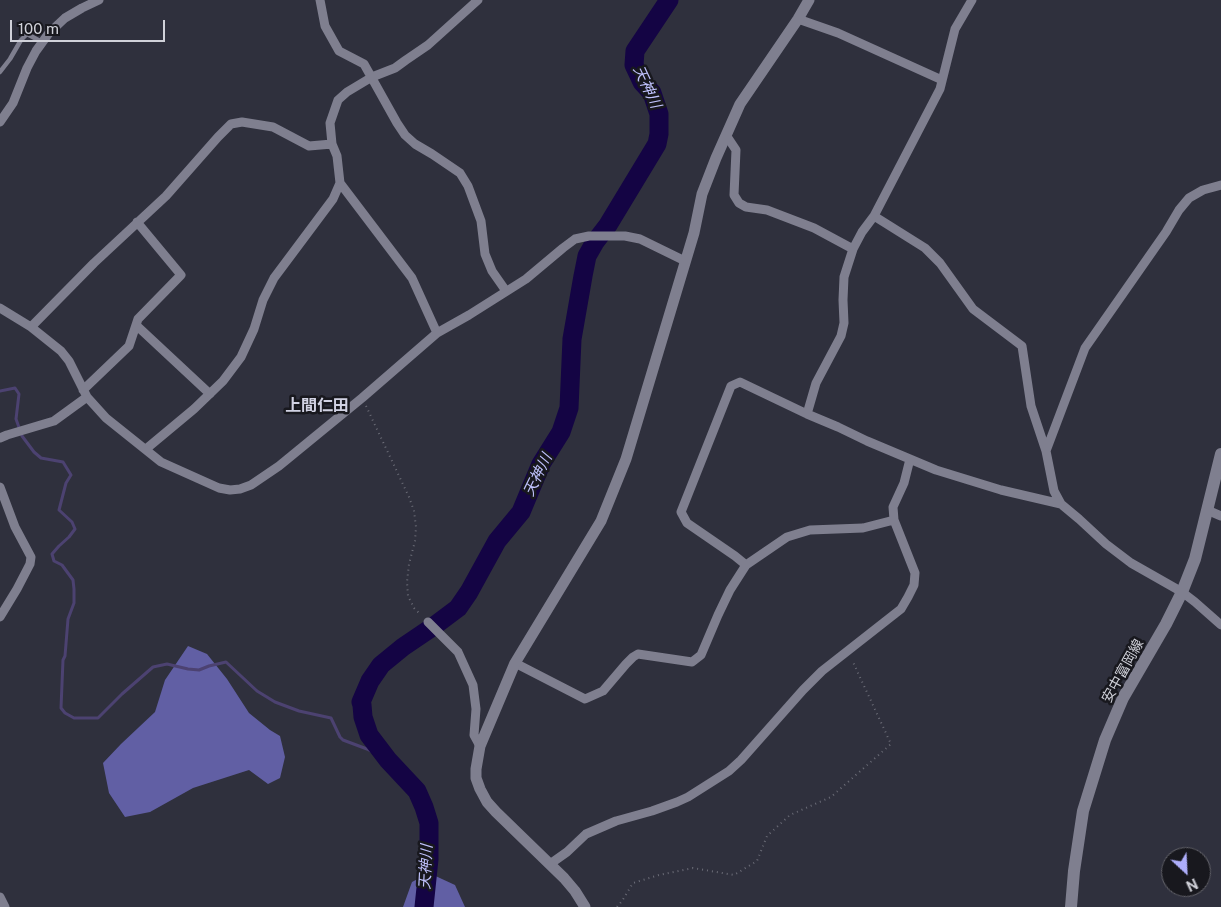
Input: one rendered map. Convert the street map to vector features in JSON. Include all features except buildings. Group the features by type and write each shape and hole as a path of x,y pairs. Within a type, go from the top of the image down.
{"main road":[{"name":"安中富岡線","path":"1071,907 1083,811 1105,740 1123,698 1166,624 1182,592 1195,559 1221,454"}],"street":[{"path":"0,122 13,103 36,51 49,33 65,18 99,0"},
{"path":"320,0 326,26 339,51 364,64 397,123 406,135 414,144 460,173 468,186 480,221 485,254 492,271 506,291"},
{"path":"146,449 210,394 223,381 241,357 254,329 263,300 274,278 333,199 340,183 330,123 338,100 347,92 372,77 395,68 428,45 478,0"},
{"path":"585,907 564,878 487,802 476,778 480,746 514,663 601,521 626,459 686,261 702,194 716,158 740,104 809,0"},
{"path":"807,414 816,383 841,336 844,323 842,300 844,277 853,249 862,232 874,216 940,89 956,29 972,0"},
{"path":"798,19 838,33 942,80"},
{"path":"31,327 94,263 166,196 218,136 231,124 242,122 273,127 309,146 332,144"},
{"path":"726,136 736,150 734,195 739,203 746,207 767,210 814,228 853,249"},
{"path":"340,183 412,278 437,333"},
{"path":"1046,451 1085,348 1184,204 1196,193 1221,184"},
{"path":"874,216 925,248 940,263 973,309 1022,346 1031,406 1046,451 1054,491 1061,504 1106,544 1131,563 1182,592 1221,626"},
{"path":"0,438 54,421 85,394 129,346 138,319 182,275 137,222"},
{"path":"0,308 31,327 61,350 69,361 85,394 106,418 161,462 219,488 230,490 251,485 279,466 437,333 526,278 575,239 589,236 626,236 640,239 686,261"},
{"path":"136,325 210,394"},
{"path":"746,565 687,523 681,512 731,386 740,382 838,427 866,442 936,470 992,487 1061,504"},
{"path":"550,864 567,852 586,834 616,821 677,802 729,771 822,671 901,609 914,585 915,573 894,520 893,507 904,483 910,459"},
{"path":"0,490 31,557 30,564 0,618"},
{"path":"1207,510 1221,516"},
{"path":"514,663 585,699 603,691 626,664 638,654 692,662 701,655 730,590 746,565 787,537 810,530 862,528 894,520"},
{"path":"428,622 458,652 473,685 476,709 474,735 480,746"},
{"path":"0,897 5,907"}],"lane":[{"path":"0,72 26,34 42,42"}],"path":[{"path":"362,398 414,511 415,541 409,564 408,596 414,608 428,622"},
{"path":"616,907 633,883 659,875 693,868 734,875 757,861 767,836 790,815 831,797 891,744 848,651"}],"shaded area":[{"path":"188,646 207,654 227,679 249,713 280,736 285,757 280,778 268,784 249,770 193,788 150,812 125,817 109,793 103,763 155,712 165,680"},
{"path":"429,873 455,885 465,907 403,907 412,882"}],"waterway":[{"name":"天神川","path":"424,907 429,859 429,823 417,791 388,760 369,735 363,717 361,702 370,681 381,665 458,608 497,541 521,512 541,464 561,432 569,408 572,339 587,256 657,144 659,114 652,93 642,82 634,65 635,51 669,0"},
{"path":"0,391 15,388 19,394 16,419 22,436 34,452 41,458 63,462 71,475 66,483 59,510 72,522 75,529 52,554 54,561 62,565 73,580 74,589 74,603 68,619 65,656 63,660 61,708 65,713 74,718 98,718 153,667 167,664 199,670 226,662 257,691 275,702 299,711 331,718 343,740 367,749 388,760"}],"district":[{"name":"上間仁田","path":"317,406"}]}
